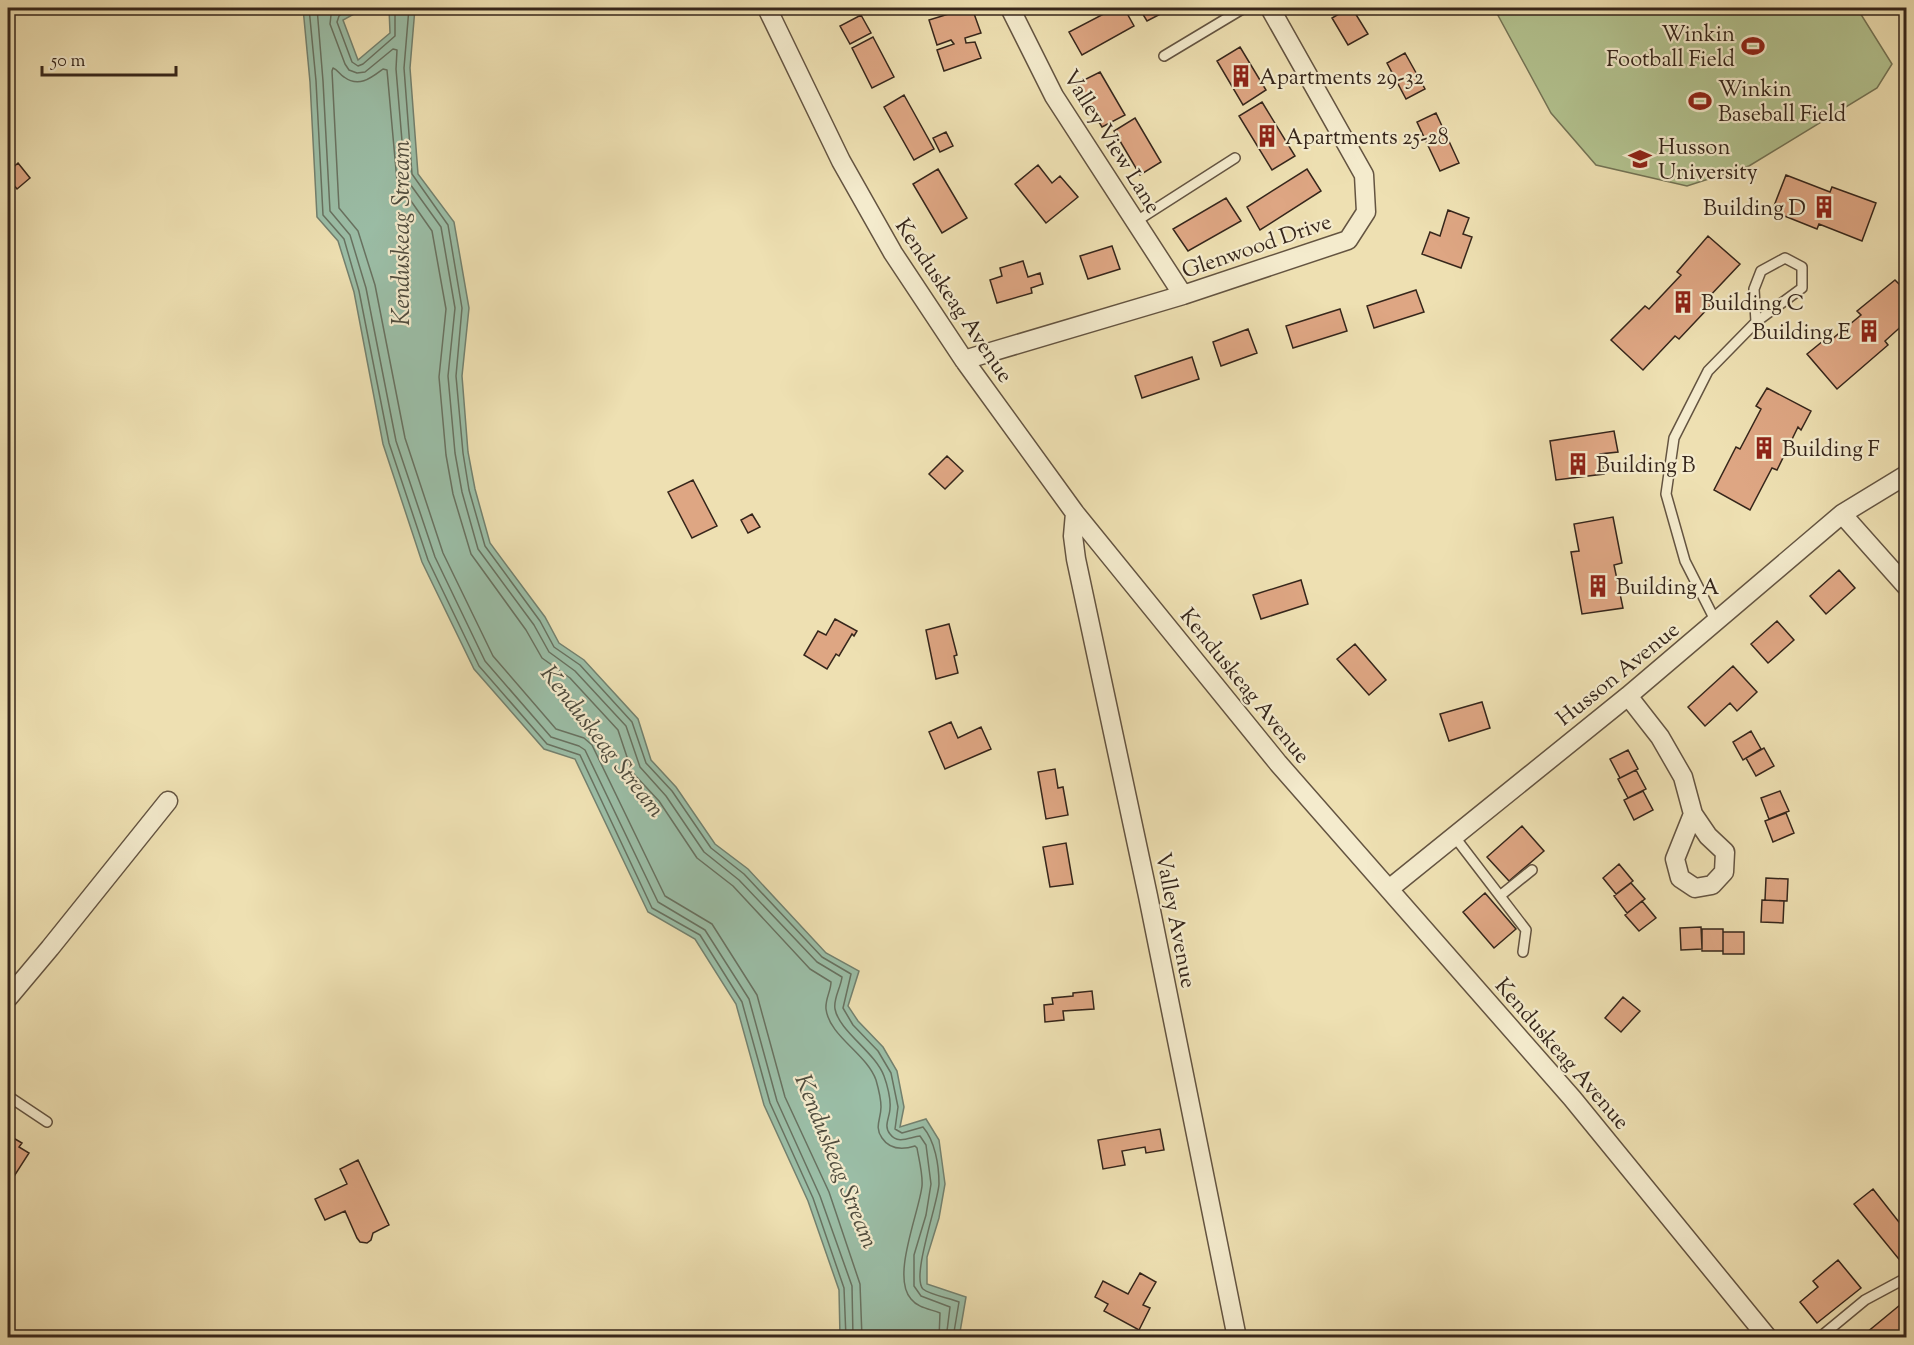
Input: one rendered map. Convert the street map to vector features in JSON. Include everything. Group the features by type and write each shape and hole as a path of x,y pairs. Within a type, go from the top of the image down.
{"street":[{"name":"Kenduskeag Avenue","path":"767,8 823,126 860,197 911,282 964,360 1075,513 1271,754 1572,1098 1768,1338"},
{"name":"Valley View Lane","path":"1010,8 1054,96 1183,295"},
{"name":"Glenwood Drive","path":"964,360 1183,295 1348,240 1366,212 1364,175 1270,8"},
{"name":"Husson Avenue","path":"1389,889 1628,696 1842,514 1906,474"},
{"name":"Valley Avenue","path":"1075,513 1073,536 1076,559 1148,896 1237,1338"},
{"path":"1842,514 1906,586"},
{"path":"1628,696 1660,737 1683,777 1694,814"},
{"path":"8,998 51,948 168,801"}],"lane":[{"path":"1164,56 1244,8"},
{"path":"1135,222 1235,158"},
{"path":"1716,622 1685,561 1666,494 1674,438 1708,371 1756,322 1802,288 1802,267 1785,258 1761,271 1754,289 1756,322"},
{"path":"1454,836 1526,930 1523,952"},
{"path":"1501,895 1532,870"},
{"path":"8,1096 47,1122"},
{"path":"1820,1338 1865,1300 1906,1278"}],"shaded area":[{"name":"Winkin Baseball Field","path":"1494,8 1857,8 1892,64 1877,88 1749,166 1687,186 1596,165 1551,113"}],"water":[{"name":"Kenduskeag Stream","path":"303,8 355,8 354,14 343,20 358,60 390,33 389,8 415,8 410,68 418,174 454,222 469,308 462,376 468,452 475,489 490,543 545,617 559,643 584,660 638,719 651,760 676,787 715,844 748,869 826,953 859,971 848,1006 858,1021 883,1047 897,1071 904,1107 900,1127 926,1119 939,1140 945,1184 939,1218 927,1257 927,1284 966,1297 960,1332 964,1337 840,1337 839,1290 808,1201 764,1105 736,1004 695,939 648,912 575,759 544,749 474,669 422,562 383,444 354,292 338,241 317,217 310,82"}],"building":[{"path":"972,8 981,33 965,38 966,43 975,42 981,58 944,71 937,50 954,44 951,40 937,45 929,20"},
{"path":"1115,8 1124,8 1134,26 1082,55 1069,32"},
{"path":"1139,8 1172,8 1147,21"},
{"path":"1352,8 1368,34 1348,45 1332,18"},
{"path":"861,15 871,33 850,44 840,26"},
{"path":"873,37 894,77 872,88 852,48"},
{"name":"Apartments 29-32","path":"1240,47 1266,90 1243,105 1217,61"},
{"path":"1405,53 1425,89 1406,99 1387,63"},
{"path":"1100,72 1125,115 1102,127 1076,84"},
{"path":"904,95 934,149 914,160 884,107"},
{"name":"Apartments 25-28","path":"1262,102 1295,156 1272,170 1239,116"},
{"path":"1436,113 1459,163 1440,171 1417,122"},
{"path":"1135,118 1161,162 1140,175 1114,131"},
{"path":"946,132 953,146 940,152 933,138"},
{"path":"18,163 30,178 17,189 8,178 8,172"},
{"path":"1038,165 1052,183 1060,176 1078,197 1046,223 1015,184"},
{"path":"938,169 967,218 942,233 913,184"},
{"path":"1307,169 1321,191 1260,230 1247,207"},
{"name":"Building D","path":"1786,175 1830,192 1832,187 1876,203 1862,241 1819,224 1817,229 1772,211"},
{"path":"1226,198 1241,221 1188,251 1173,229"},
{"path":"1448,210 1469,218 1463,234 1472,237 1461,268 1422,254 1430,232 1440,236"},
{"name":"Building C","path":"1708,236 1740,264 1707,299 1712,304 1679,339 1675,336 1643,370 1611,340 1645,306 1649,309 1681,275 1677,272"},
{"path":"1112,246 1120,269 1088,279 1080,256"},
{"path":"1023,261 1028,277 1040,273 1043,284 1031,288 1032,293 997,303 990,280 1002,276 1000,268"},
{"name":"Building E","path":"1895,280 1906,291 1906,322 1885,341 1888,345 1837,389 1807,354 1823,341 1826,344 1861,315 1857,311"},
{"path":"1416,290 1424,312 1374,328 1367,306"},
{"path":"1340,309 1347,331 1293,348 1286,326"},
{"path":"1248,329 1257,353 1221,366 1213,342"},
{"path":"1192,357 1199,379 1142,398 1135,376"},
{"name":"Building F","path":"1767,388 1811,411 1801,430 1798,427 1777,470 1772,468 1750,510 1714,490 1736,447 1740,449 1761,409 1756,406"},
{"name":"Building B","path":"1614,431 1618,452 1600,454 1604,474 1556,480 1550,441"},
{"path":"947,456 963,471 945,489 929,474"},
{"path":"693,480 717,526 692,538 668,492"},
{"path":"752,514 760,527 748,533 741,520"},
{"name":"Building A","path":"1613,517 1622,563 1614,565 1623,608 1582,614 1571,552 1579,551 1574,524"},
{"path":"1839,570 1855,588 1826,614 1810,596"},
{"path":"1301,580 1308,604 1261,619 1253,595"},
{"path":"835,619 857,631 854,636 852,634 839,656 836,654 827,669 804,655 818,631 826,635"},
{"path":"1777,621 1794,640 1768,663 1751,644"},
{"path":"949,624 957,655 954,656 958,673 936,679 926,630"},
{"path":"1355,644 1386,680 1369,695 1337,659"},
{"path":"1733,666 1757,692 1737,711 1730,703 1705,726 1688,707"},
{"path":"1482,702 1490,728 1449,741 1440,714"},
{"path":"951,722 958,738 981,727 991,749 945,769 929,732"},
{"path":"1751,731 1761,749 1743,760 1733,742"},
{"path":"1764,748 1774,766 1756,776 1746,758"},
{"path":"1628,750 1638,769 1620,778 1610,759"},
{"path":"1055,769 1058,788 1063,787 1068,815 1046,819 1038,772"},
{"path":"1636,770 1646,789 1628,798 1618,779"},
{"path":"1643,791 1653,810 1634,820 1624,800"},
{"path":"1780,791 1789,811 1769,819 1761,798"},
{"path":"1786,813 1794,833 1773,842 1765,821"},
{"path":"1522,826 1544,851 1509,881 1487,857"},
{"path":"1066,843 1073,884 1050,887 1043,847"},
{"path":"1619,864 1633,881 1616,894 1603,878"},
{"path":"1766,878 1788,879 1787,901 1765,900"},
{"path":"1631,883 1645,899 1627,913 1614,896"},
{"path":"1485,893 1516,929 1494,948 1463,912"},
{"path":"1762,900 1784,901 1783,923 1761,922"},
{"path":"1642,901 1656,918 1639,931 1625,915"},
{"path":"1701,927 1702,949 1681,950 1680,928"},
{"path":"1702,929 1723,929 1723,951 1702,951"},
{"path":"1723,932 1744,932 1744,954 1723,954"},
{"path":"1092,991 1094,1009 1063,1011 1064,1020 1045,1022 1044,1005 1053,1004 1052,998"},
{"path":"1623,997 1640,1011 1621,1032 1605,1018"},
{"path":"1160,1129 1164,1150 1146,1153 1145,1147 1122,1151 1125,1165 1103,1169 1098,1140"},
{"path":"10,1136 22,1143 19,1147 29,1153 13,1178 8,1174 8,1138"},
{"path":"358,1160 389,1225 373,1233 371,1240 367,1243 360,1242 357,1238 345,1211 325,1220 315,1199 347,1184 340,1169"},
{"path":"1873,1189 1906,1231 1906,1259 1902,1263 1854,1204"},
{"path":"1838,1260 1861,1288 1817,1323 1800,1302 1818,1287 1813,1281"},
{"path":"1140,1273 1156,1282 1143,1305 1150,1308 1139,1330 1104,1311 1108,1304 1095,1297 1103,1281 1128,1294"},
{"path":"1906,1300 1906,1331 1899,1338 1860,1338"}],"place":[{"name":"Winkin Football Field","path":"1753,46"},
{"name":"Apartments 29-32","path":"1241,76"},
{"name":"Winkin Baseball Field","path":"1700,101"},
{"name":"Apartments 25-28","path":"1267,136"},
{"name":"Husson University","path":"1640,159"},
{"name":"Building D","path":"1824,207"},
{"name":"Building C","path":"1683,302"},
{"name":"Building E","path":"1869,331"},
{"name":"Building F","path":"1764,448"},
{"name":"Building B","path":"1578,464"},
{"name":"Building A","path":"1598,586"}]}
